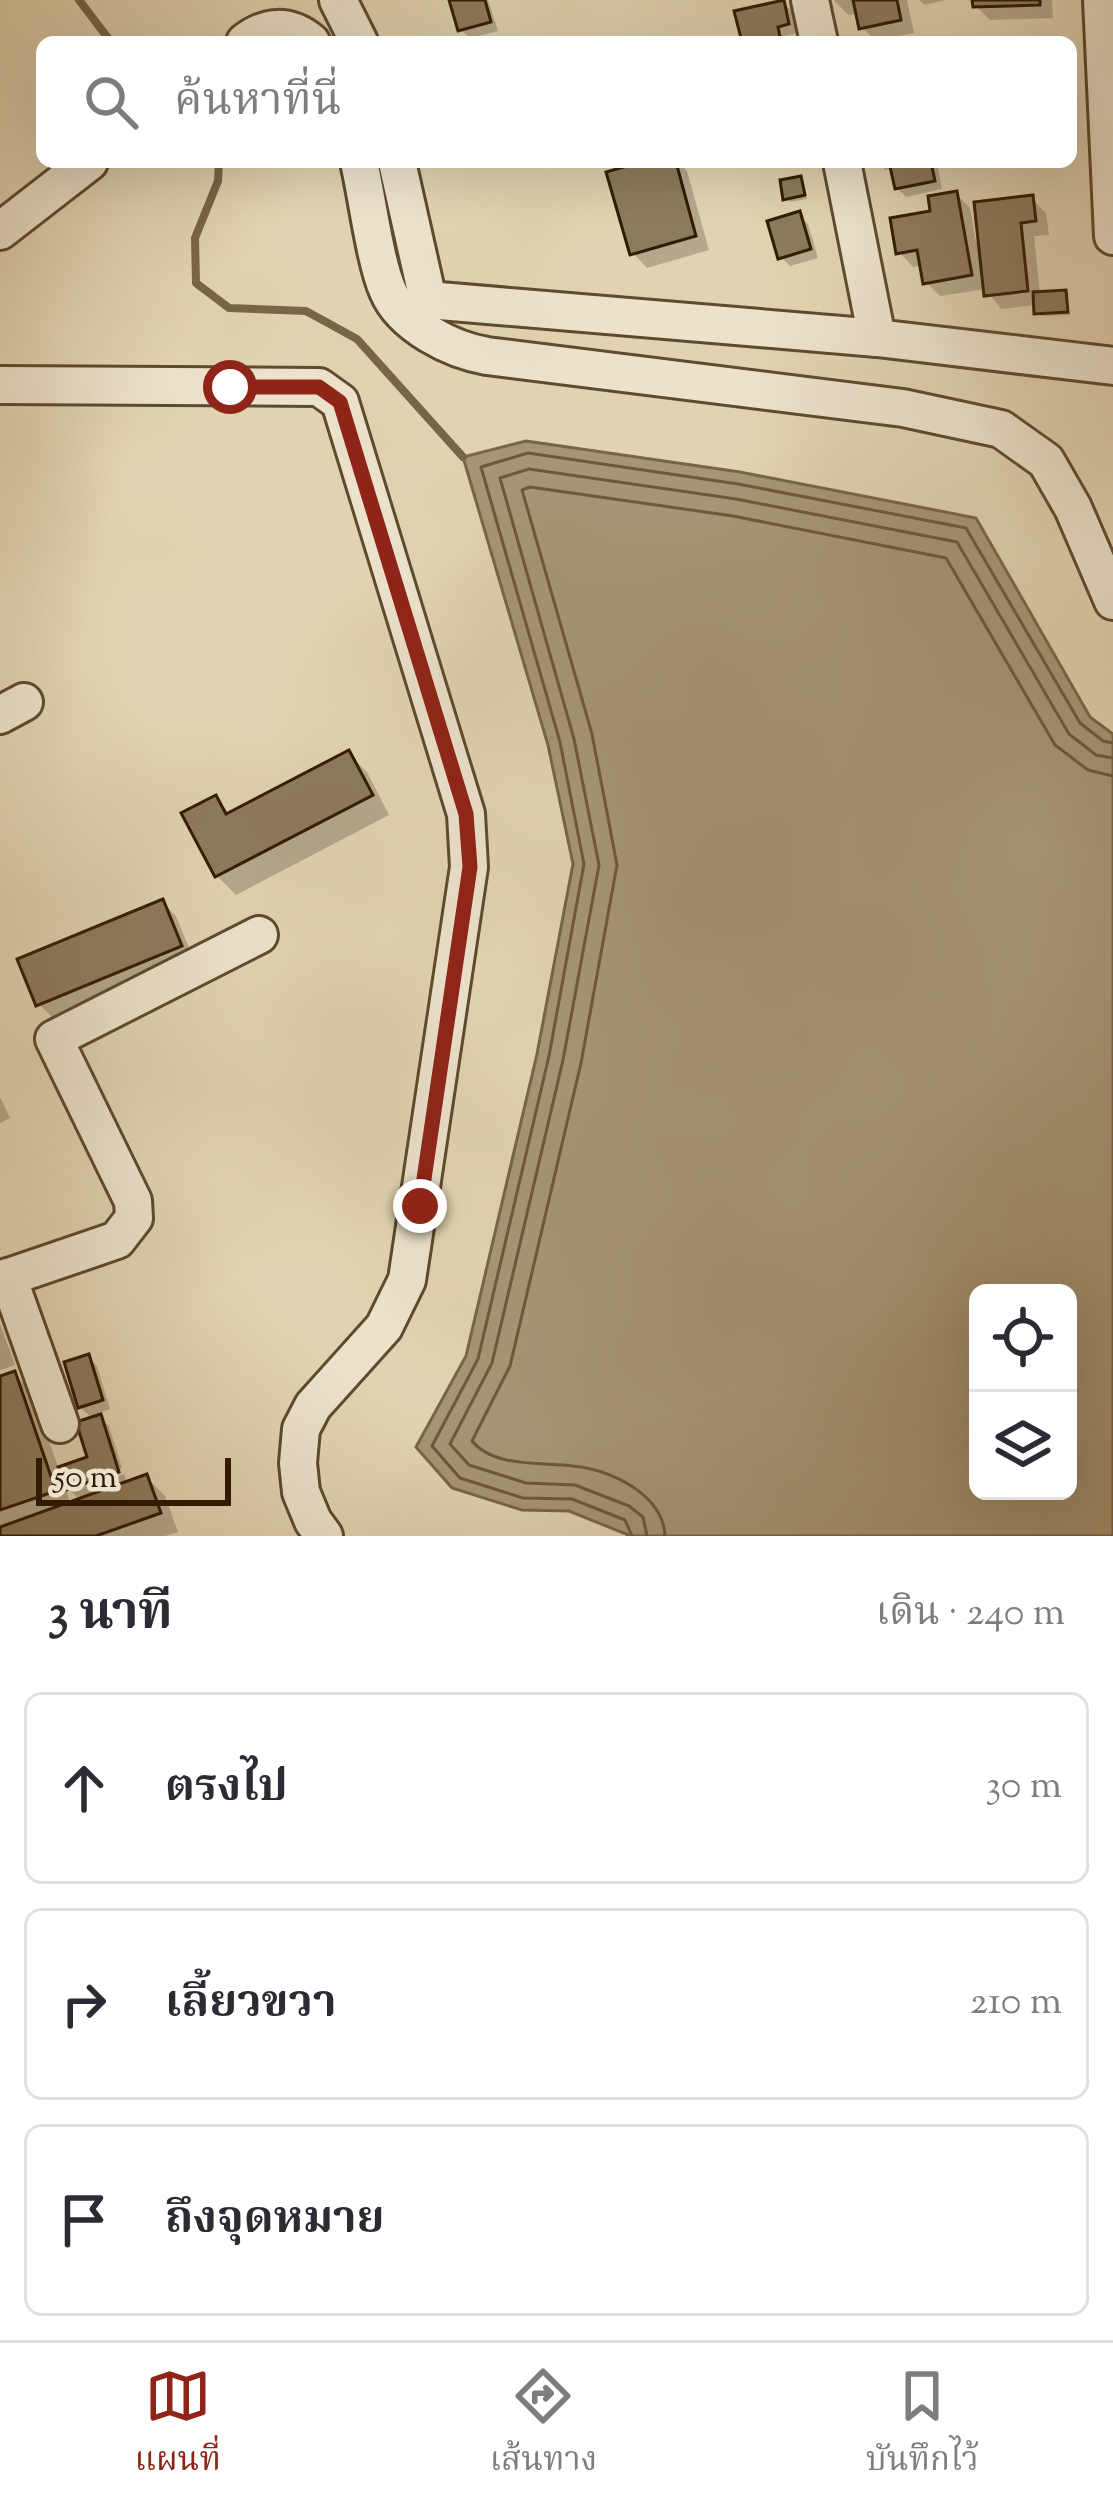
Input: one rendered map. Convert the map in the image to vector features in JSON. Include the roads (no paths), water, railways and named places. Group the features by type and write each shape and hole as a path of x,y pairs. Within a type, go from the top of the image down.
{"street":[{"path":"338,0 356,36"},
{"path":"810,0 818,36"},
{"path":"1102,0 1113,236"},
{"path":"252,36 277,28 302,36"},
{"path":"0,230 81,168"},
{"path":"360,168 387,291 404,312 442,341 487,356 903,408 1000,429 1046,461 1113,601"},
{"path":"398,168 428,300 877,338 1113,366"},
{"path":"843,168 877,338"},
{"path":"0,386 319,387 340,402 466,814 470,867 407,1280 384,1328 313,1406 302,1429 301,1492 324,1536"},
{"path":"61,1424 4,1278 117,1240 130,1228 135,1214 133,1201 54,1040 259,935"}],"water":[{"path":"526,441 740,472 976,518 1090,717 1113,734 1113,1536 631,1536 569,1511 522,1510 452,1488 416,1447 466,1356 537,1054 573,864 548,745 463,457"}],"waterway":[{"path":"79,0 106,36"},
{"path":"219,168 195,238 196,283 229,308 306,311 357,339 463,457"}]}
